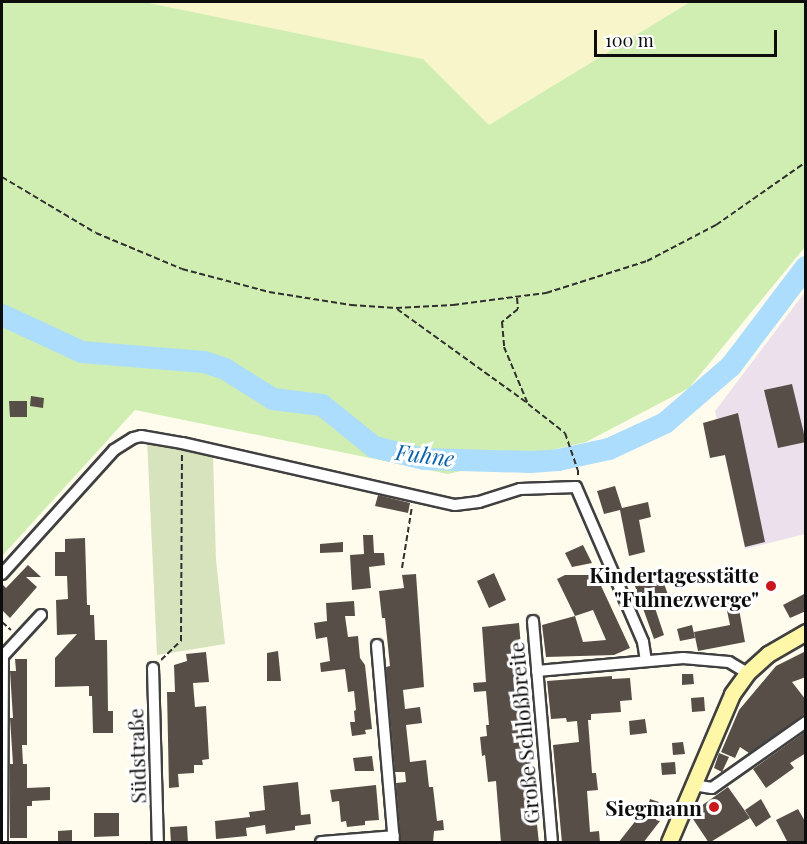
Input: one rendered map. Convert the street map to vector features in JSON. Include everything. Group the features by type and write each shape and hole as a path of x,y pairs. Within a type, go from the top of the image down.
{"main road":[{"path":"669,843 725,706 747,674 774,650 806,632"}],"street":[{"path":"2,574 123,443 133,438 148,436 182,443 455,505 468,505 520,489 576,487 643,642 646,660"},
{"path":"2,843 3,656 41,615"},
{"name":"Große Schloßbreite","path":"533,621 552,843"},
{"path":"321,843 394,839 377,645"},
{"path":"537,671 683,658 729,662 747,674"},
{"name":"Südstraße","path":"153,668 158,843"},
{"path":"693,785 712,788 806,722"}],"path":[{"path":"2,177 96,233 182,269 269,292 351,305 396,308 517,298 546,293 647,261 716,225 806,162"},
{"path":"517,298 518,309 502,322 501,330 504,347 528,404"},
{"path":"396,308 565,433 578,470"},
{"path":"153,668 181,641 182,443"},
{"path":"402,568 414,495"}],"shaded area":[{"path":"144,2 690,2 489,125 423,59"},
{"path":"805,292 805,534 745,549 715,411"}],"green space":[{"path":"2,2 144,2 423,59 489,125 690,2 805,2 805,247 689,388 586,442 448,474 135,410 2,556"},
{"path":"147,439 213,455 216,560 225,644 157,655"}],"building":[{"path":"792,384 806,442 778,448 764,390"},
{"path":"31,396 44,398 43,408 30,406"},
{"path":"9,401 27,401 27,417 10,417"},
{"path":"738,413 765,542 745,547 725,455 710,458 703,423"},
{"path":"615,486 622,508 648,502 651,517 639,520 645,552 629,556 620,510 604,514 597,491"},
{"path":"378,495 410,503 408,513 375,506"},
{"path":"363,535 373,535 374,553 384,553 385,565 369,567 371,588 352,590 350,555 364,554"},
{"path":"85,538 87,605 90,605 90,615 94,615 95,640 107,640 108,711 113,711 113,733 93,733 92,696 89,696 89,686 55,687 55,658 77,634 57,635 56,600 68,599 67,576 55,576 55,552 65,552 65,539"},
{"path":"343,542 343,552 320,553 320,544"},
{"path":"583,545 592,563 572,567 565,553"},
{"path":"28,565 41,577 26,577 37,587 10,618 2,610 2,584 6,588"},
{"path":"494,573 506,600 489,608 477,581"},
{"path":"657,573 662,578 671,603 655,608 664,635 654,639 631,575"},
{"path":"416,574 424,687 403,690 405,709 420,707 422,723 406,725 410,762 426,760 429,787 433,787 437,821 443,820 444,830 434,831 433,843 401,843 396,783 406,782 405,772 395,772 386,667 390,666 385,618 382,618 379,591 404,588 402,575"},
{"path":"565,575 596,575 630,648 614,655 546,657 542,625 575,616 557,579","holes":["593,610 606,640 583,642 575,616"]},
{"path":"806,593 806,611 790,618 783,605"},
{"path":"737,598 745,642 698,651 694,632 730,625 725,601"},
{"path":"354,601 355,616 345,616 348,637 358,636 360,658 365,665 372,729 365,730 366,734 352,736 350,722 355,722 354,711 356,710 354,691 348,692 345,669 321,672 320,663 330,661 327,637 316,639 314,623 327,621 326,603"},
{"path":"519,623 539,843 501,843 496,781 488,782 480,737 487,736 486,725 489,725 486,691 474,692 473,683 486,682 482,627"},
{"path":"692,625 695,638 680,641 677,629"},
{"path":"278,651 281,681 267,681 267,653"},
{"path":"806,651 806,677 792,682 806,700 806,713 749,753 740,747 735,758 721,752 739,710 776,666"},
{"path":"206,652 209,682 193,683 195,707 206,706 209,759 202,760 203,765 194,765 194,773 178,774 179,787 169,788 167,692 175,692 174,665 187,661 186,654"},
{"path":"15,659 27,659 27,745 22,745 23,764 27,764 27,788 50,787 50,800 32,801 32,806 27,806 27,838 10,838 10,764 13,764 10,718 13,718 10,671 16,671"},
{"path":"682,674 693,674 694,684 682,685"},
{"path":"612,676 612,679 630,678 632,700 620,701 621,712 591,714 591,720 588,720 592,773 596,773 598,790 587,791 590,832 599,831 600,843 562,843 553,745 579,742 577,721 567,722 566,718 551,719 547,681"},
{"path":"704,697 705,711 692,712 691,698"},
{"path":"645,719 647,733 630,735 629,721"},
{"path":"805,732 806,753 790,763 794,768 766,788 753,769"},
{"path":"683,742 685,754 673,755 672,743"},
{"path":"719,753 729,757 722,772 714,768"},
{"path":"372,756 374,771 355,771 353,758"},
{"path":"675,762 676,774 662,775 661,763"},
{"path":"298,782 301,815 310,814 311,824 295,826 295,830 266,834 265,825 246,828 247,836 216,839 215,821 250,817 249,812 265,810 263,786"},
{"path":"376,785 379,820 365,821 365,825 347,827 346,821 341,822 339,801 332,802 330,790"},
{"path":"728,787 750,818 709,843 693,819 694,811"},
{"path":"650,799 662,803 656,820 660,821 643,843 618,843 641,814 645,816"},
{"path":"761,799 771,817 756,827 745,810"},
{"path":"798,809 806,823 806,843 788,843 776,820"},
{"path":"94,813 119,813 119,836 94,837"},
{"path":"187,826 188,843 171,843 170,827"},
{"path":"72,830 72,843 58,843 58,831"}],"waterway":[{"name":"Fuhne","path":"2,315 82,352 204,362 225,369 273,399 322,405 374,447 424,459 531,462 558,460 609,449 665,423 731,366 806,267"}],"place":[{"name":"Kindertagesstätte \"Fuhnezwerge\"","path":"771,586"},
{"name":"Siegmann","path":"714,807"}]}
